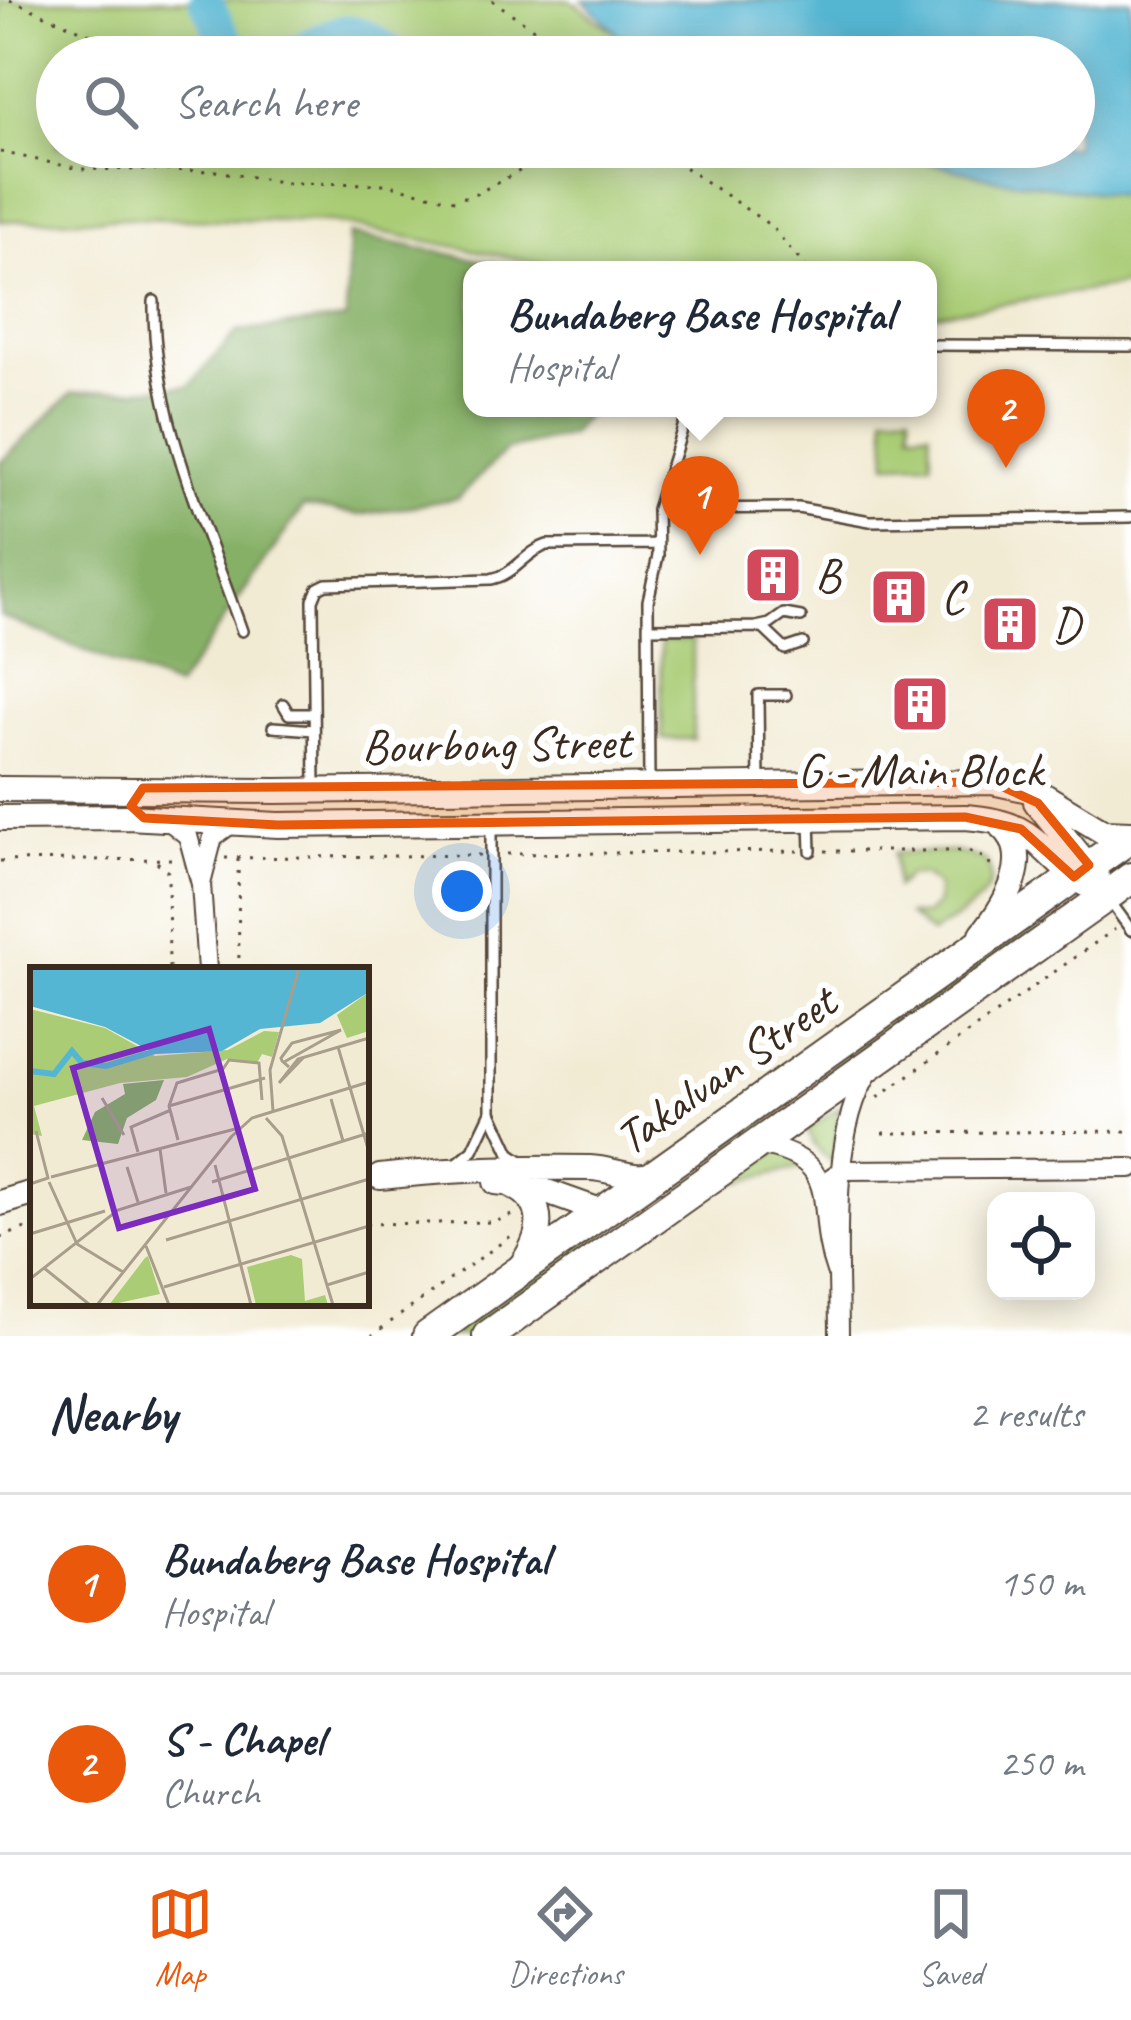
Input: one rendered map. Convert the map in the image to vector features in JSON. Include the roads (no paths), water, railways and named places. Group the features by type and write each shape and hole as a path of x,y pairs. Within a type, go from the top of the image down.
{"main road":[{"path":"1082,871 1131,835"},
{"name":"Takalvan Street","path":"428,1336 1082,871"},
{"name":"Takalvan Street","path":"488,1336 1112,892"},
{"path":"603,1212 638,1220 663,1212"}],"street":[{"path":"964,782 982,791 978,818"},
{"name":"Bourbong Street","path":"0,789 992,782"},
{"path":"992,782 1038,791 1104,832 1131,835"},
{"path":"992,782 1038,803 1082,871"},
{"path":"759,785 759,819"},
{"path":"148,788 135,792 131,801 136,814 188,836 201,884 207,967"},
{"path":"535,788 536,822"},
{"path":"201,884 213,837 222,827 260,820 267,805 262,795 251,790"},
{"name":"Bourbong Street","path":"0,818 242,823 978,818"},
{"path":"978,818 1032,836 1112,892"},
{"path":"968,953 1005,905 1015,878 1012,836 978,818"},
{"path":"839,1336 842,1170 853,1105 876,1061"},
{"path":"757,1145 798,1154 813,1167 820,1185 827,1250 839,1282"},
{"path":"373,1177 546,1168 598,1168 637,1178 656,1174"},
{"path":"820,1185 842,1170 1131,1168"},
{"path":"841,1213 850,1192 869,1171"},
{"path":"373,1177 530,1186 603,1212"},
{"path":"498,1182 530,1196 539,1216 536,1242 517,1273"},
{"path":"0,1203 30,1193"}],"lane":[{"path":"154,301 155,363 167,415 242,631"},
{"path":"937,345 1131,346"},
{"path":"649,787 648,601 657,509 685,417"},
{"path":"657,509 798,508 870,520 1131,517"},
{"path":"315,790 313,600 322,586 491,579 507,574 534,550 548,545 657,544"},
{"path":"648,628 765,626 784,614 802,617"},
{"path":"756,626 785,649 803,643"},
{"path":"759,785 758,695 786,694"},
{"path":"283,704 289,714 314,714"},
{"path":"273,727 314,730"},
{"path":"810,818 811,851"},
{"path":"441,1170 473,1150 490,1112 490,822"},
{"path":"1112,892 1128,926"},
{"path":"490,1112 510,1153 526,1164 546,1168"}],"water":[{"path":"583,0 1131,0 1131,197 953,168 1095,168 1095,36 620,36"}],"waterway":[{"path":"205,0 224,36"},
{"path":"328,36 342,32 364,36"}],"place":[{"name":"S - Chapel","path":"1006,468"},
{"name":"Bundaberg Base Hospital","path":"700,555"},
{"name":"B","path":"773,575"},
{"name":"C","path":"899,597"},
{"name":"D","path":"1010,624"},
{"name":"G - Main Block","path":"920,704"}]}
